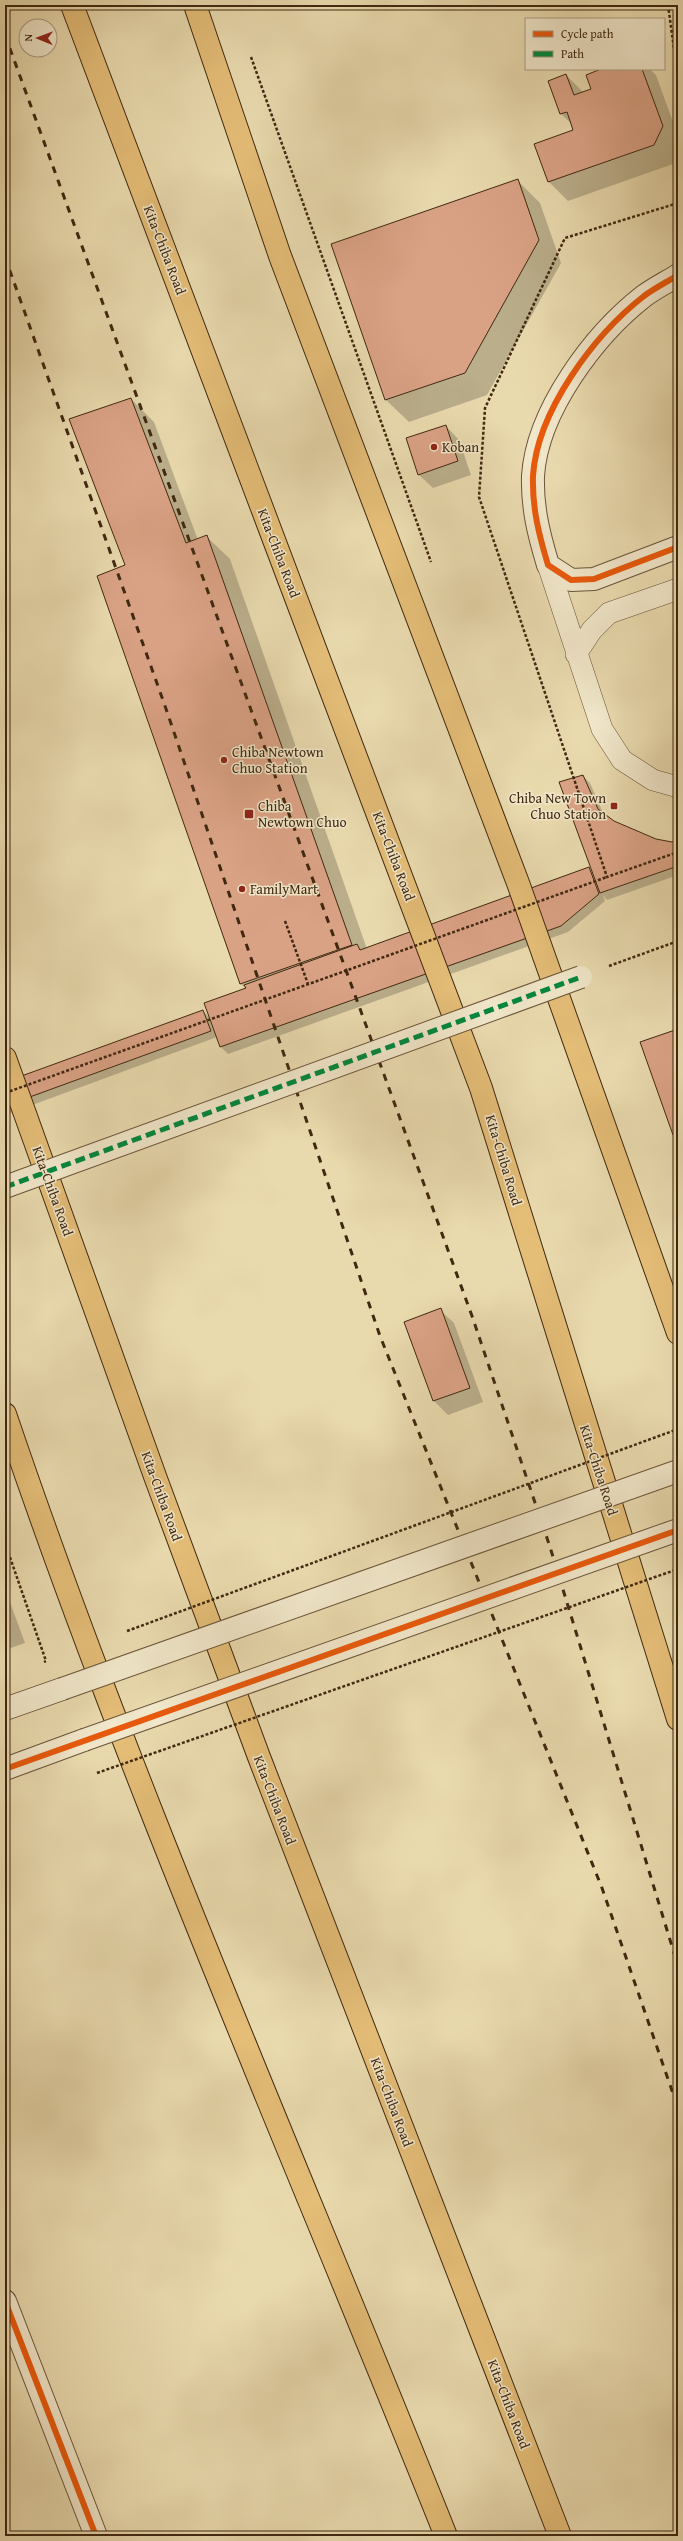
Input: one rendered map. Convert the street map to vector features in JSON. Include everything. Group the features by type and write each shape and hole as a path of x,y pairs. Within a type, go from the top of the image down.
{"highway":[{"name":"Kita-Chiba Road","path":"72,5 481,1088 678,1719"},
{"path":"195,5 280,256 518,883 678,1333"},
{"name":"Kita-Chiba Road","path":"5,1058 156,1479 259,1757 560,2536"},
{"path":"5,1414 40,1517 168,1858 364,2331 446,2536"}],"street":[{"path":"678,275 644,296 616,323 578,365 550,413 541,438 534,475 535,520 548,565 571,580 594,579 678,547"},
{"path":"5,1187 581,977"},
{"path":"5,1708 678,1471"},
{"path":"5,1769 678,1530"},
{"path":"5,2301 96,2536"}],"lane":[{"path":"548,565 576,654 602,729 622,760 653,780 678,786"},
{"path":"576,654 592,630 609,613 678,589"}],"path":[{"path":"668,5 678,78"},
{"path":"251,57 433,569"},
{"path":"5,1093 678,852"},
{"path":"285,921 308,984"},
{"path":"581,977 678,941"},
{"path":"120,1634 678,1429"},
{"path":"5,1543 46,1661 53,1658"},
{"path":"97,1773 678,1569"}],"building":[{"path":"598,70 642,70 663,126 654,145 548,182 534,144 573,130 567,112 560,114 548,81 566,74 574,95 591,89 586,75"},
{"path":"518,179 539,240 465,373 385,400 331,244"},
{"name":"Chiba Newtown Chuo Station","path":"131,398 186,543 207,535 352,945 240,984 97,576 125,565 69,419"},
{"path":"446,425 458,461 418,475 406,438"},
{"path":"583,775 598,809 614,821 656,839 672,842 678,840 678,866 600,893 559,782"},
{"path":"589,867 599,894 561,926 220,1047 204,1003 246,988 244,985 357,944 360,950"},
{"path":"203,1010 211,1031 5,1106 5,1082"},
{"path":"678,1029 678,1133 673,1135 640,1042"},
{"path":"441,1308 470,1388 433,1401 404,1322"}],"railway":[{"path":"5,35 472,1316 550,1547 678,1966"},
{"path":"5,257 164,703 380,1336 602,1888 678,2108"}],"marked path":[{"path":"5,1187 581,977"}],"cycle path":[{"path":"678,275 652,290 625,312 606,331 571,376 545,426 537,451 533,476 537,521 548,565 571,580 594,579 678,547"},
{"path":"5,1769 678,1530"},
{"path":"5,2301 96,2536"}],"place":[{"name":"Koban","path":"434,447"},
{"name":"Chiba Newtown Chuo Station","path":"224,760"},
{"name":"Chiba New Town Chuo Station","path":"614,806"},
{"name":"Chiba Newtown Chuo","path":"249,814"},
{"name":"FamilyMart","path":"242,889"}]}
